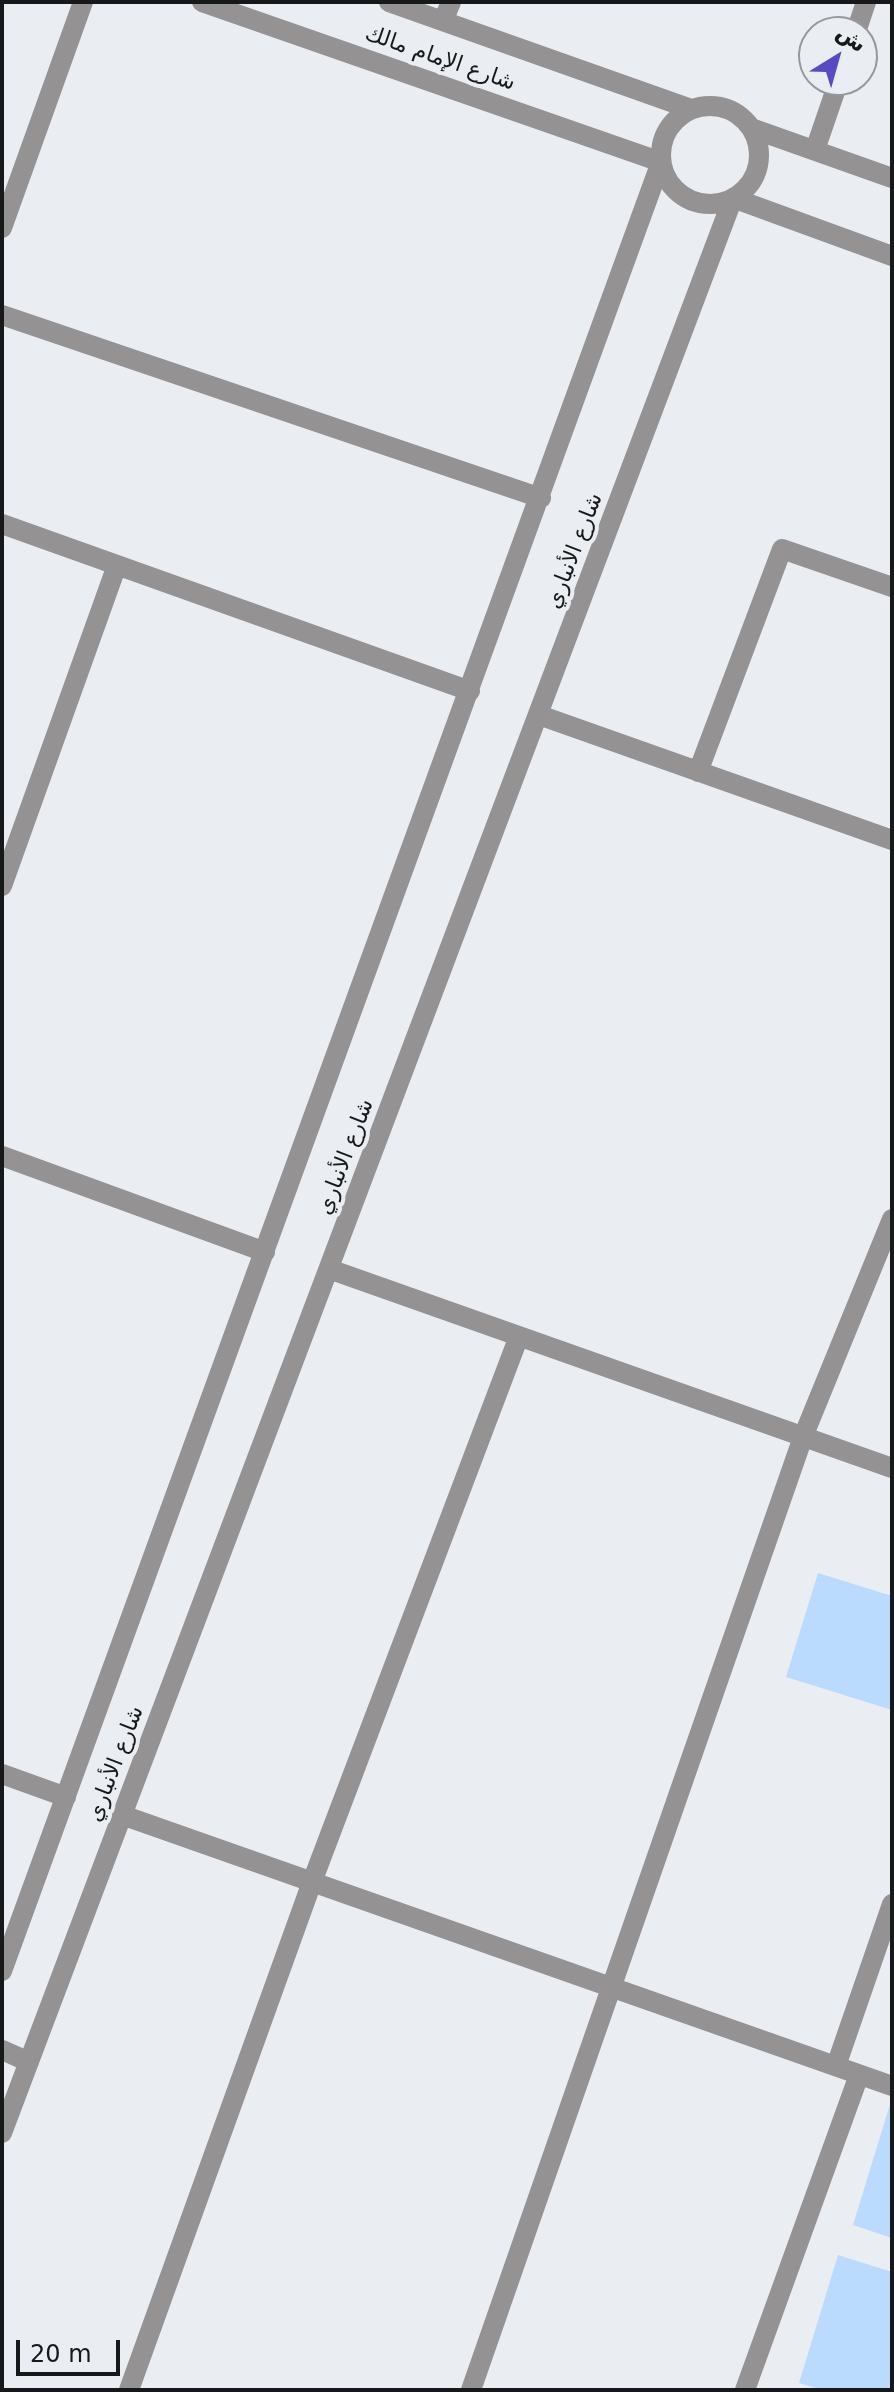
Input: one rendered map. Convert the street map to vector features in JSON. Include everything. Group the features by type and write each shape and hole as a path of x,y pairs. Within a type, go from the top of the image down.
{"street":[{"path":"2,228 83,2"},
{"name":"شارع الإمام مالك","path":"202,2 661,162"},
{"name":"شارع الإمام مالك","path":"389,2 447,12 691,109"},
{"path":"815,150 834,96"},
{"path":"708,106 724,108 740,115 751,128 758,143 759,160 754,177 733,198 718,203 703,203 675,189 666,176 661,162 666,132 676,118 691,109 708,106"},
{"path":"751,128 892,178"},
{"name":"شارع الأنباري","path":"2,1971 661,162"},
{"path":"733,198 892,256"},
{"name":"شارع الأنباري","path":"2,2133 733,198"},
{"path":"2,315 541,498"},
{"path":"2,524 470,691"},
{"path":"698,772 782,549 892,587"},
{"path":"2,886 117,565"},
{"path":"539,715 892,840"},
{"path":"2,1156 265,1252"},
{"path":"471,2390 803,1437 892,1219"},
{"path":"329,1269 892,1468"},
{"path":"129,2390 312,1882 519,1336"},
{"path":"2,1774 66,1797"},
{"path":"122,1815 892,2086"},
{"path":"836,2066 892,1904"},
{"path":"2,2050 29,2062"},
{"path":"745,2390 859,2075"}],"building":[{"path":"818,1573 892,1596 892,1710 786,1677"},
{"path":"892,2101 892,2238 853,2225"},
{"path":"838,2255 892,2272 892,2390 823,2390 799,2383"}]}
